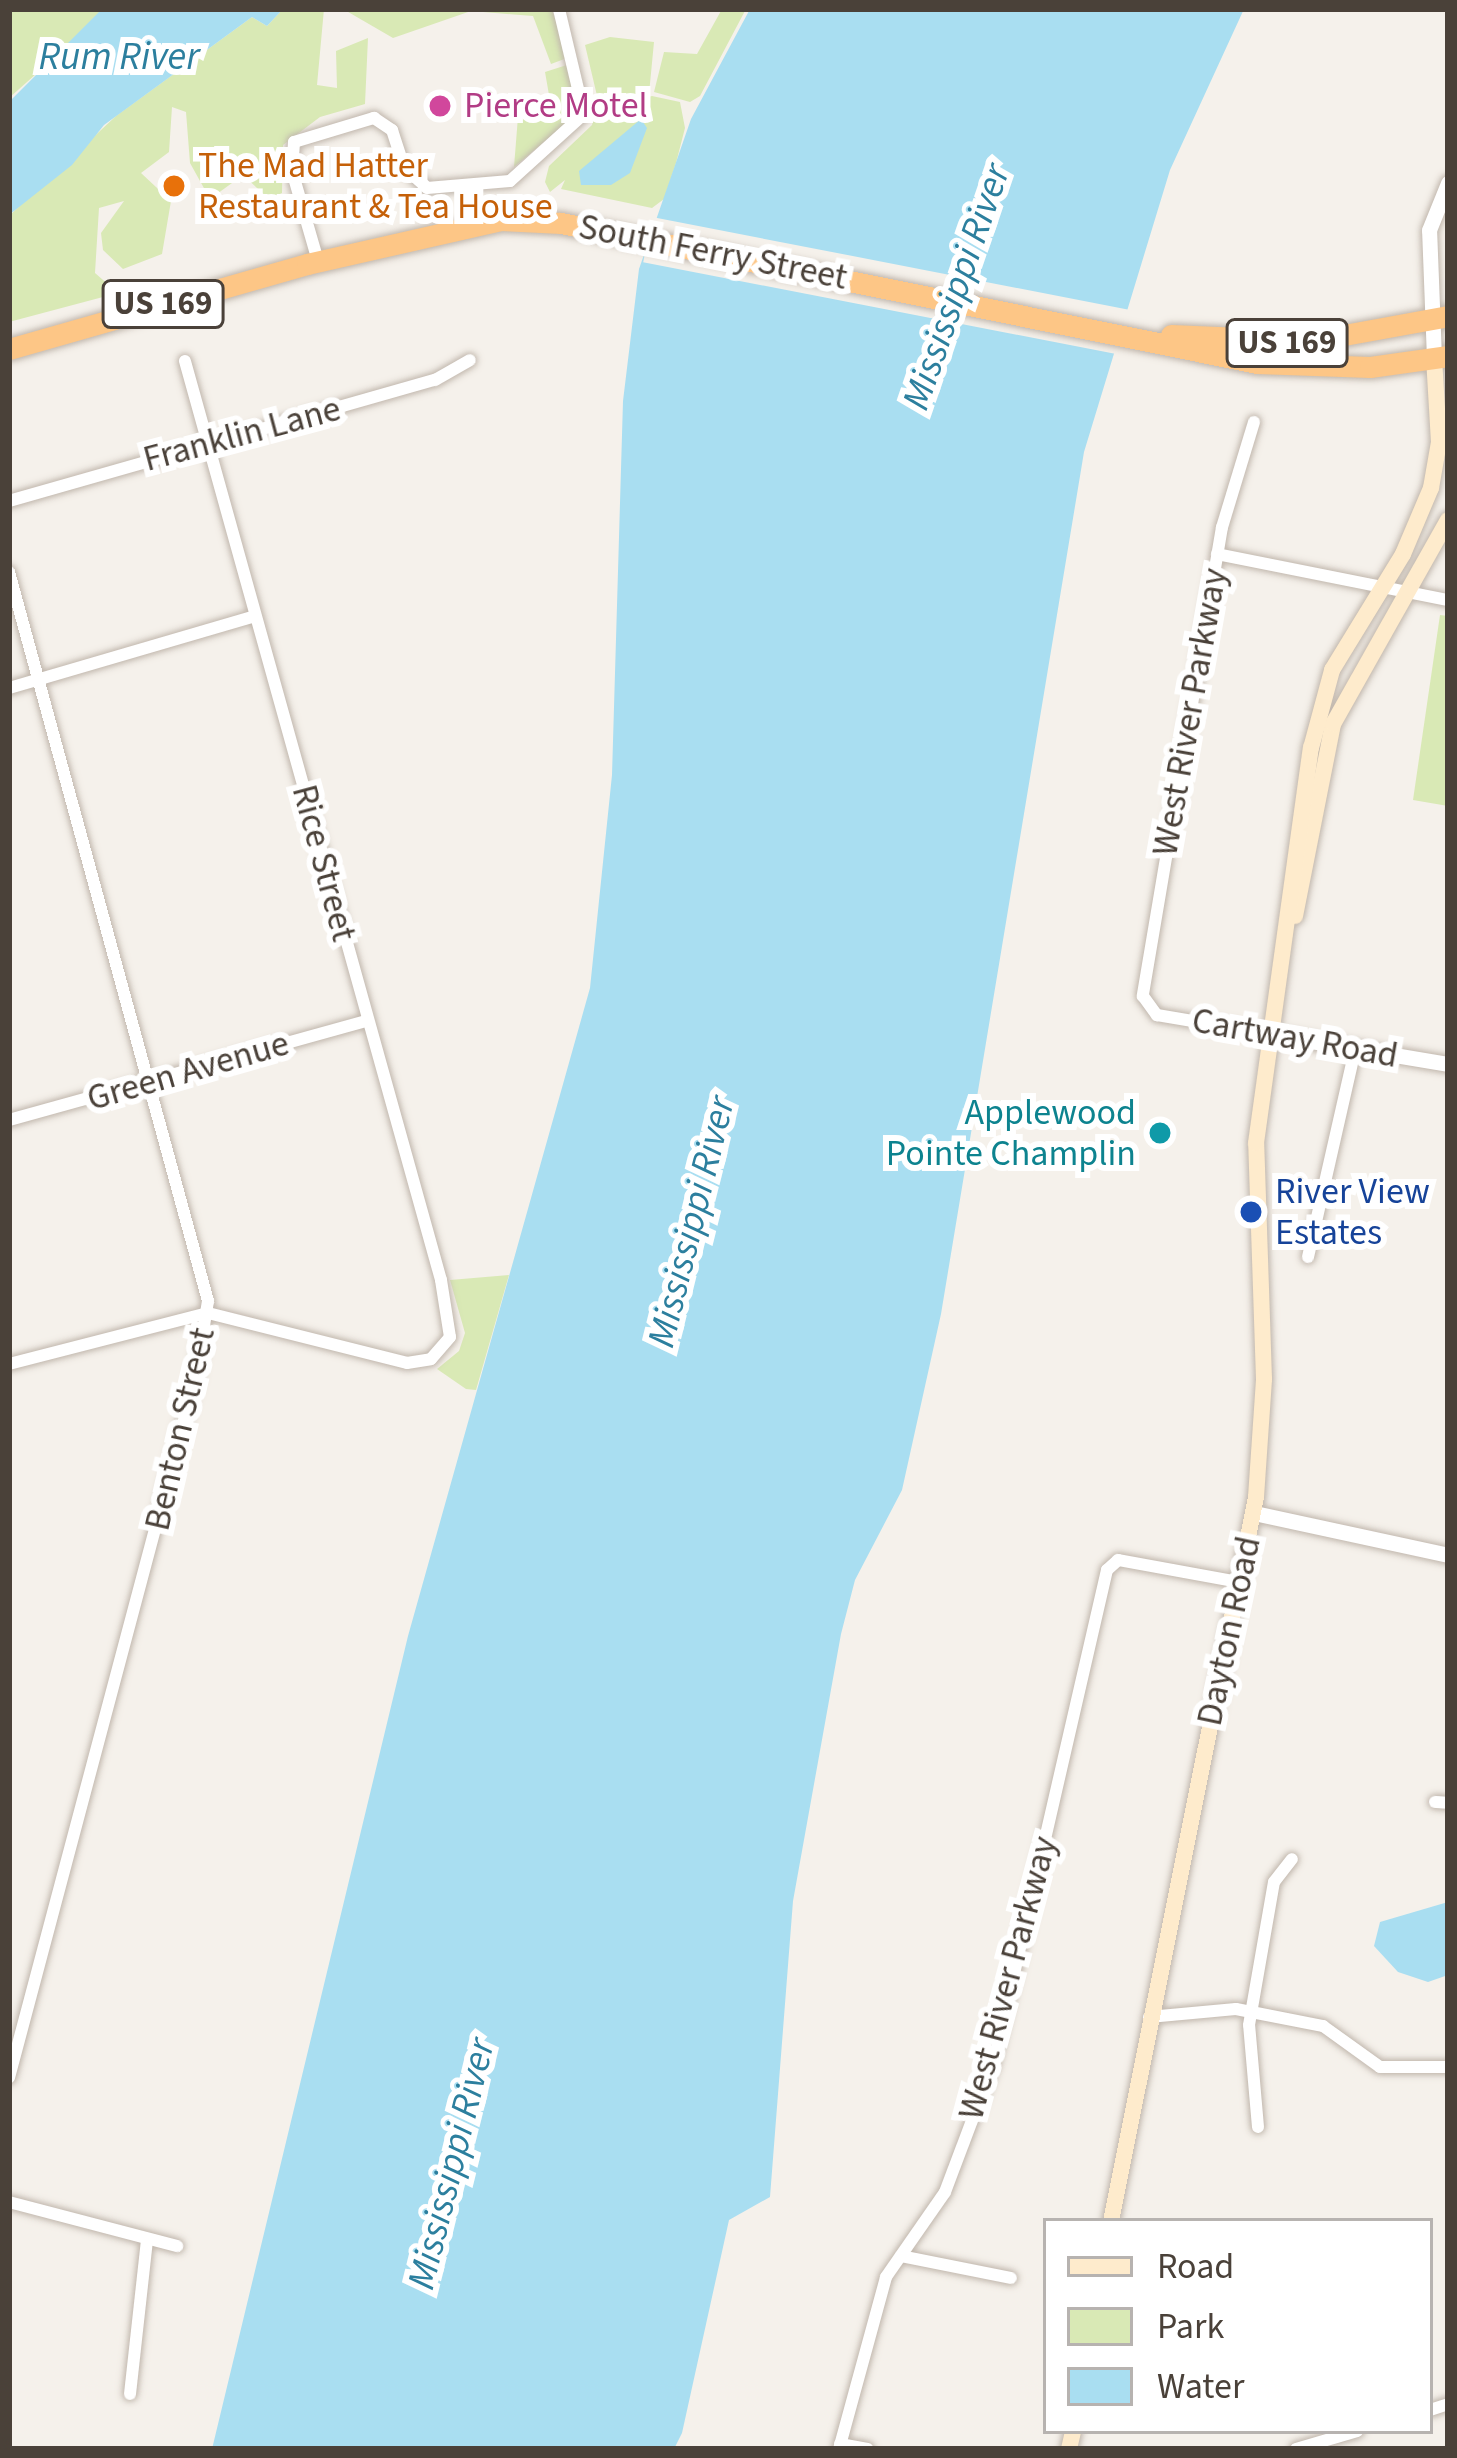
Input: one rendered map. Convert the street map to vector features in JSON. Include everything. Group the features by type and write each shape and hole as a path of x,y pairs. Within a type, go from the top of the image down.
{"highway":[{"name":"South Ferry Street","path":"9,350 318,262 501,220 638,237 1141,334"},
{"name":"US 169","path":"1141,334 1286,343 1440,319"},
{"name":"US 169","path":"1141,334 1296,367 1441,357"}],"main road":[{"name":"Dayton Road","path":"1112,2218 1254,1513 1264,1379 1256,1143 1317,716 1332,670 1417,527 1436,470 1441,357"},
{"name":"Dayton Road","path":"1269,1034 1333,724 1448,520"}],"street":[{"path":"318,262 292,171 294,142 374,118 392,130 404,167 427,188 509,181 584,114 559,9"},
{"path":"1441,357 1430,230 1448,183"},
{"name":"Rice Street","path":"185,361 451,1323 431,1359 407,1363 208,1313"},
{"name":"Franklin Lane","path":"9,500 435,380 470,361"},
{"name":"West River Parkway","path":"1145,1005 1217,554 1254,422"},
{"path":"1217,554 1448,600"},
{"name":"Benton Street","path":"9,572 152,1082 208,1313 9,2078"},
{"path":"9,688 255,616"},
{"name":"Cartway Road","path":"1145,1005 1157,1015 1448,1064"},
{"name":"Green Avenue","path":"9,1120 367,1021"},
{"path":"1308,1257 1355,1050"},
{"path":"9,1364 208,1313"},
{"path":"1254,1513 1448,1556"},
{"name":"West River Parkway","path":"840,2446 877,2300 945,2192 993,2065 1108,1570 1118,1560 1239,1582"},
{"path":"1258,2127 1251,2012 1274,1882 1292,1859"},
{"path":"1149,2017 1251,2012 1324,2026 1380,2067 1418,2073 1448,2067"},
{"path":"9,2202 178,2246"},
{"path":"130,2394 147,2239"},
{"path":"901,2256 1011,2278"},
{"path":"1296,2449 1347,2434"},
{"path":"840,2446 868,2449"}],"green space":[{"path":"9,9 109,9 9,98"},
{"path":"283,9 324,9 317,85 337,88 336,51 368,38 365,104 320,117 283,145 282,193 269,199 243,175 210,199 190,163 186,112 172,107 169,152 141,173 171,201 162,254 123,269 103,250 101,233 124,201 99,208 95,273 118,293 9,322 9,216 116,116 252,17 267,26"},
{"path":"343,9 552,9 567,58 551,64 533,16 471,11 393,38"},
{"path":"722,9 746,9 700,96 690,102 654,92 664,52 697,54"},
{"path":"610,37 654,42 649,94 632,94 617,106 652,96 680,102 685,128 676,163 664,199 652,208 561,189 565,180 550,192 545,182 549,166 592,125 598,100 585,45"},
{"path":"570,64 575,116 514,167 519,104 549,95 545,72"},
{"path":"1440,615 1448,616 1448,806 1413,800"},
{"path":"509,1275 476,1390 466,1389 437,1369 459,1351 465,1333 450,1280"}],"water":[{"name":"Rum River","path":"102,9 283,9 267,26 252,17 104,125 72,165 9,215 9,102"},
{"name":"Mississippi River","path":"750,9 1244,9 1170,170 1084,452 941,1314 902,1490 855,1580 841,1634 793,1901 770,2197 729,2220 682,2433 674,2449 212,2449 408,1636 590,988 612,775 623,401 639,269 691,119"},
{"path":"641,119 647,128 630,173 611,185 581,185 579,171"},
{"path":"1448,1902 1448,1975 1428,1982 1398,1972 1374,1946 1380,1922"}],"pier":[{"path":"652,217 1134,311 1125,356 643,262"}],"place":[{"name":"Pierce Motel","path":"440,106"},
{"name":"The Mad Hatter Restaurant & Tea House","path":"174,186"},
{"name":"Applewood Pointe Champlin","path":"1160,1133"},
{"name":"River View Estates","path":"1251,1212"}]}
